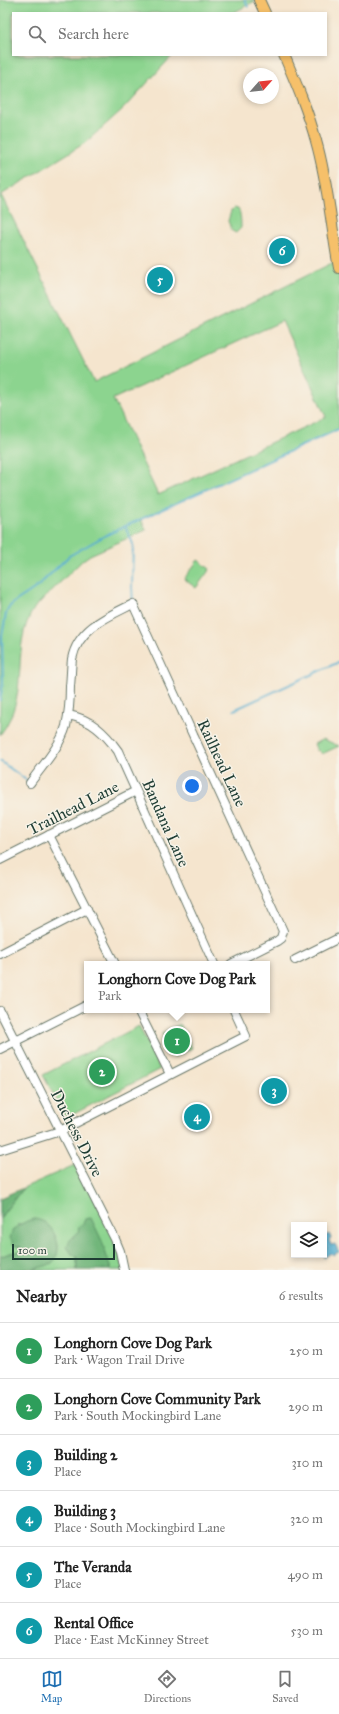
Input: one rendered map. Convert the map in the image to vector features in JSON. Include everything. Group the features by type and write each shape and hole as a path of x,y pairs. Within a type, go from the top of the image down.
{"main road":[{"path":"259,0 265,12"},
{"path":"284,56 304,104 316,141 327,194 339,268"}],"street":[{"name":"Railhead Lane","path":"68,714 72,658 81,638 88,630 104,618 134,604 282,928 283,935 281,938 238,961"},
{"path":"30,783 58,742 65,728 68,714"},
{"name":"Bandana Lane","path":"68,714 92,723 108,738 121,758 213,961"},
{"name":"Trailhead Lane","path":"0,860 136,791"},
{"path":"49,835 113,961"},
{"path":"0,954 87,909"},
{"path":"295,960 339,938"},
{"path":"0,1049 84,1007"},
{"name":"Duchess Drive","path":"0,1011 115,1238 120,1251 124,1270"},
{"path":"140,1013 170,1074"},
{"path":"0,1150 60,1131 246,1036 235,1013"}],"green space":[{"path":"0,0 257,0 235,12 12,12 12,56 172,56 124,108 85,143 1,195 94,382 338,260 339,429 141,519 146,530 90,555 83,560 35,607 27,622 23,638 16,702 10,719 0,735","holes":["282,321 326,417 158,495 113,399"]},
{"path":"234,208 238,209 241,218 241,228 236,233 232,231 228,221 231,211"},
{"path":"198,560 210,569 196,588 184,579"},
{"path":"323,739 339,746 322,754 318,750 317,751 314,744"},
{"path":"180,1024 192,1048 174,1057 162,1033"},
{"path":"139,1026 160,1069 66,1118 43,1075"},
{"path":"77,1164 115,1239 124,1270 111,1270 111,1267 83,1224 78,1233 74,1236 72,1254 77,1257 77,1270 33,1270 51,1263 54,1260 58,1244 35,1219 18,1225 21,1247 23,1251 10,1253 0,1257 0,1219 23,1188"},
{"path":"23,1188 3,1214 0,1219 0,1198"},
{"path":"91,1218 102,1241 111,1270 77,1270 77,1257 72,1254 67,1247 69,1241 78,1233 79,1227 83,1224 85,1219"},
{"path":"35,1219 43,1221 48,1225 55,1235 58,1247 56,1258 52,1263 42,1267 0,1270 0,1257 10,1253 23,1251 21,1247 14,1245 10,1238 13,1229 27,1221"}],"water":[{"path":"329,1234 331,1238 329,1240 331,1245 335,1244 339,1252 333,1255 331,1253 327,1256 327,1235"}],"waterway":[{"path":"245,0 248,7"},
{"path":"0,700 3,683 2,636 6,614 9,607 37,587 69,556 106,535 339,429"},
{"path":"125,526 133,544 133,603"},
{"path":"234,710 339,662"},
{"path":"0,761 29,782"}],"place":[{"name":"Rental Office","path":"282,251"},
{"name":"The Veranda","path":"160,280"},
{"name":"Longhorn Cove Dog Park","path":"177,1041"},
{"name":"Longhorn Cove Community Park","path":"102,1072"},
{"name":"Building 2","path":"274,1091"},
{"name":"Building 3","path":"197,1117"}]}
